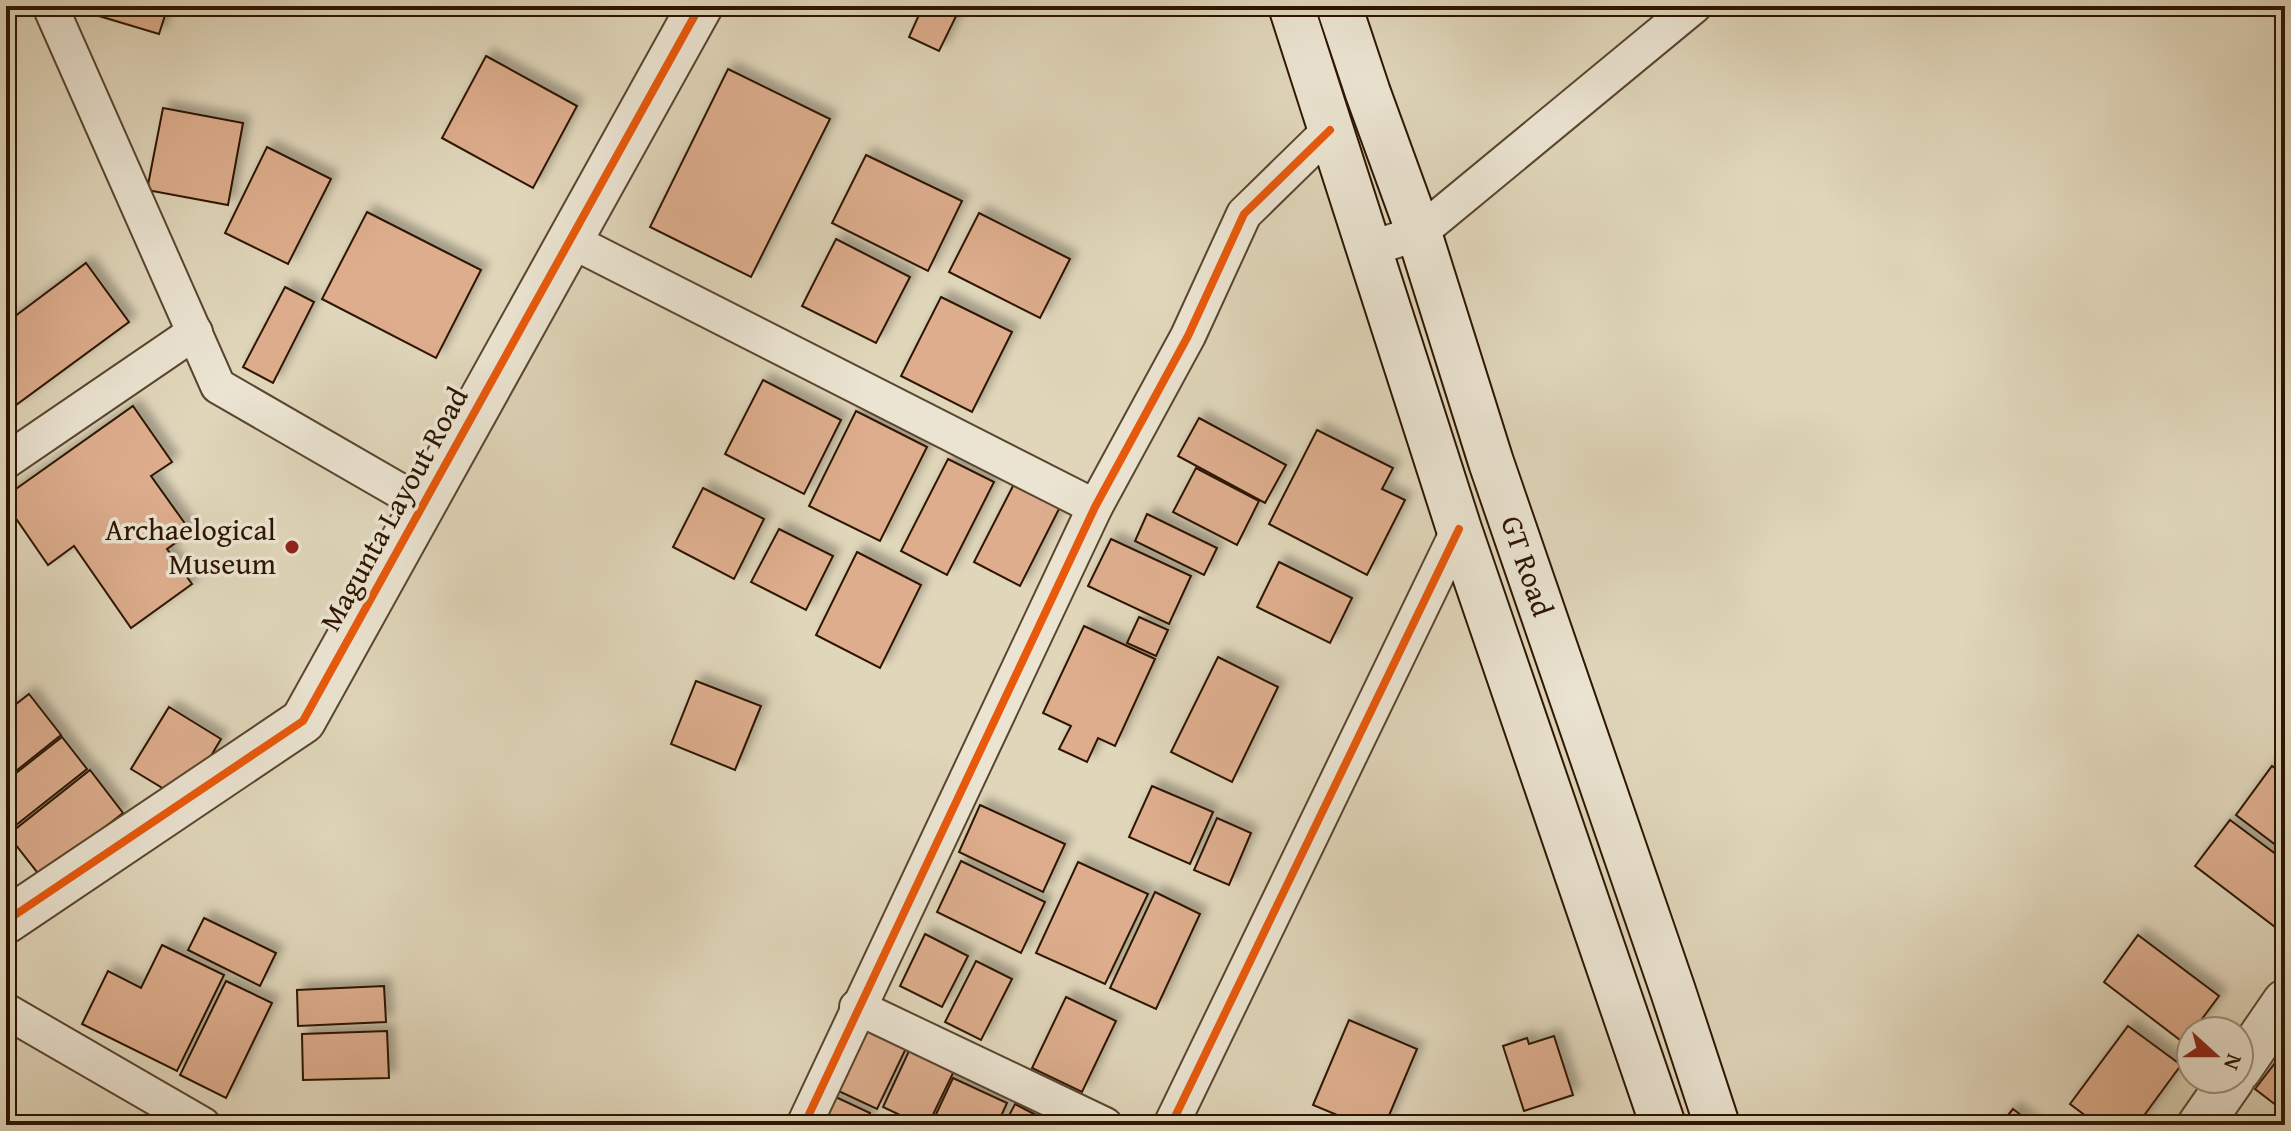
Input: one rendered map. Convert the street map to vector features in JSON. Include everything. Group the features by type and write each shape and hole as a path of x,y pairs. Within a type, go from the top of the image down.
{"main road":[{"name":"Magunta Layout Road","path":"6,921 303,721 700,6"},
{"path":"1291,6 1459,529 1663,1125"},
{"name":"GT Road","path":"1339,6 1419,233 1491,462 1717,1125"},
{"path":"2255,1046 2285,1002"},
{"path":"2200,1125 2221,1095"}],"street":[{"path":"50,6 218,386 424,505"},
{"path":"1369,249 1419,233 1694,6"},
{"path":"804,1125 1095,507 1188,336 1244,214 1330,130"},
{"path":"570,240 1095,507"},
{"path":"6,461 195,332"},
{"path":"1171,1125 1459,529"},
{"path":"857,1007 1105,1125"},
{"path":"6,1011 203,1125"}],"building":[{"path":"102,6 168,6 159,34 99,16"},
{"path":"923,6 961,6 939,51 909,37"},
{"path":"486,56 577,106 533,188 442,138"},
{"path":"728,69 830,119 751,277 650,227"},
{"path":"163,108 243,123 228,205 147,190"},
{"path":"267,147 331,179 288,264 225,233"},
{"path":"866,155 962,201 928,271 832,223"},
{"path":"367,212 481,270 436,358 322,299"},
{"path":"979,213 1070,259 1040,318 949,272"},
{"path":"836,239 910,277 876,343 802,306"},
{"path":"86,263 129,322 16,405 6,392 6,323"},
{"path":"285,287 314,302 273,383 243,367"},
{"path":"941,297 1012,332 972,412 901,376"},
{"path":"763,380 841,420 804,494 725,454"},
{"path":"133,406 172,462 151,476 191,532 167,549 192,584 131,628 74,546 48,565 6,504 6,496"},
{"path":"856,411 927,447 880,541 809,506"},
{"path":"1199,418 1286,465 1265,503 1178,456"},
{"path":"1317,430 1393,468 1382,489 1405,500 1367,575 1269,524"},
{"path":"948,459 994,482 947,575 901,551"},
{"path":"1196,468 1259,501 1237,545 1173,512"},
{"path":"1014,484 1060,507 1020,586 974,562"},
{"path":"703,488 764,519 734,579 673,547"},
{"path":"1147,514 1217,548 1204,575 1135,541"},
{"path":"779,529 833,556 806,610 751,582"},
{"path":"1111,539 1191,576 1169,624 1088,586"},
{"path":"857,552 921,585 880,668 816,635"},
{"path":"1279,562 1352,598 1330,643 1257,607"},
{"path":"1139,617 1168,630 1156,656 1127,643"},
{"path":"1084,626 1155,659 1115,746 1098,738 1087,762 1059,749 1071,726 1043,713"},
{"path":"1218,657 1278,687 1232,782 1171,752"},
{"path":"696,681 761,706 735,770 671,744"},
{"path":"29,694 61,735 6,779 6,712"},
{"path":"169,707 221,739 184,801 131,769"},
{"path":"62,737 87,769 6,833 6,781"},
{"path":"2272,766 2285,776 2285,852 2236,815"},
{"path":"90,770 123,813 41,877 8,835"},
{"path":"1152,786 1213,812 1190,864 1129,837"},
{"path":"980,805 1065,844 1043,892 959,852"},
{"path":"1217,818 1251,833 1229,885 1194,870"},
{"path":"2230,820 2285,861 2285,921 2279,930 2195,866"},
{"path":"961,861 1045,902 1021,953 937,912"},
{"path":"1078,862 1148,894 1105,984 1036,953"},
{"path":"1155,892 1200,914 1156,1009 1110,988"},
{"path":"204,918 276,953 260,986 188,950"},
{"path":"925,934 968,956 942,1007 900,986"},
{"path":"2138,935 2219,996 2205,1015 2175,1015 2175,1036 2104,982"},
{"path":"162,945 224,975 177,1071 82,1024 108,971 141,988"},
{"path":"976,961 1012,979 981,1040 945,1022"},
{"path":"226,981 272,1003 226,1098 180,1075"},
{"path":"384,986 386,1022 298,1026 297,990"},
{"path":"1066,997 1116,1021 1082,1092 1032,1068"},
{"path":"861,1020 909,1042 877,1109 830,1087"},
{"path":"1349,1020 1417,1049 1385,1125 1361,1125 1313,1105"},
{"path":"2128,1026 2175,1061 2175,1073 2137,1125 2098,1125 2070,1104"},
{"path":"387,1031 389,1078 303,1080 302,1034"},
{"path":"1554,1036 1573,1095 1524,1111 1503,1046 1527,1038 1529,1044"},
{"path":"2285,1050 2285,1112 2255,1089"},
{"path":"909,1051 954,1071 928,1125 921,1125 883,1107"},
{"path":"953,1078 1007,1103 997,1125 931,1125"},
{"path":"825,1092 870,1113 865,1125 810,1125"},
{"path":"1015,1104 1055,1125 1004,1125"},
{"path":"2013,1109 2034,1125 2000,1125"}],"cycle path":[{"path":"6,921 303,721 700,6"},
{"path":"804,1125 1095,507 1188,336 1244,214 1330,130"},
{"path":"1171,1125 1459,529"}],"place":[{"name":"Archaelogical Museum","path":"292,547"}]}
